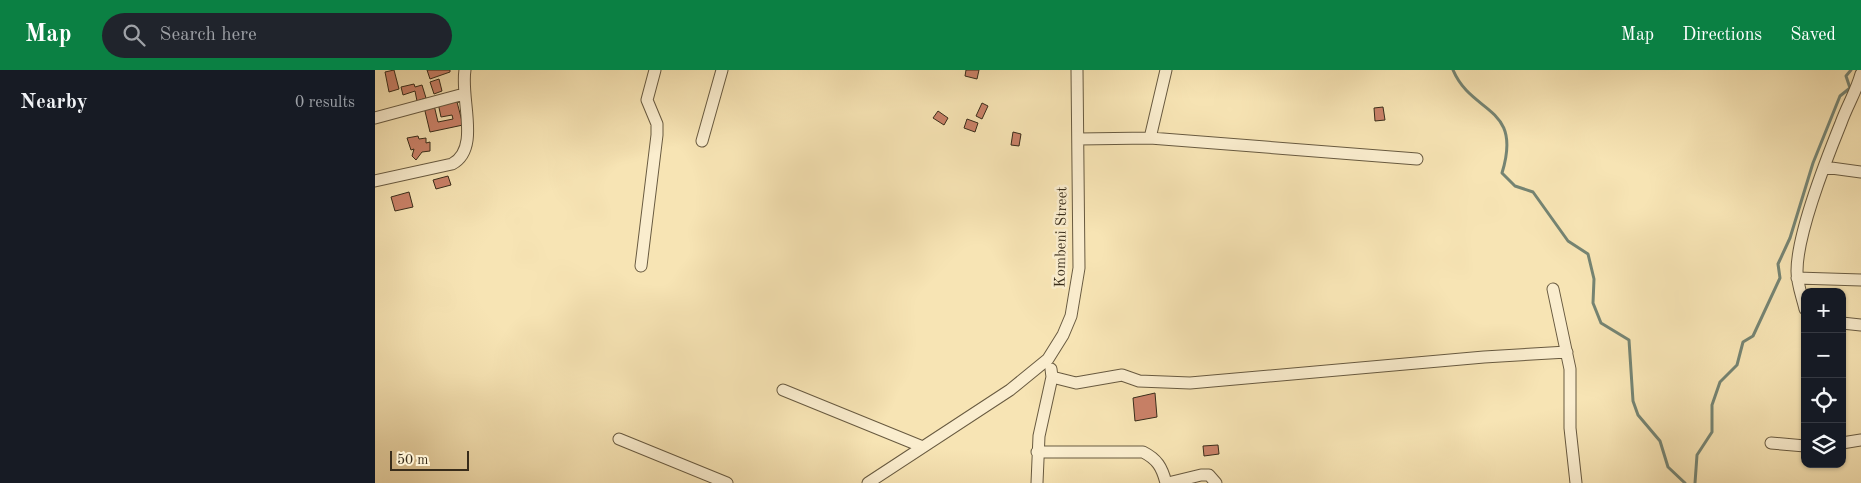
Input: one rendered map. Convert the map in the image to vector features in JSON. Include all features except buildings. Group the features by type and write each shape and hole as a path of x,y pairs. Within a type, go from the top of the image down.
{"street":[{"path":"375,182 451,164 460,160 466,150 468,140 464,94 465,70"},
{"path":"641,266 657,135 657,124 647,100 655,70"},
{"path":"702,141 722,70"},
{"name":"Kombeni Street","path":"868,483 1010,390 1048,359 1063,334 1071,316 1079,268 1077,70"},
{"path":"1150,138 1166,70"},
{"path":"1801,294 1797,278 1798,258 1805,227 1824,167 1841,122 1857,91 1861,74"},
{"path":"375,118 464,94"},
{"path":"1079,139 1150,138 1417,159"},
{"path":"1824,167 1861,172"},
{"path":"1797,278 1861,280"},
{"path":"1553,289 1570,369 1570,428 1576,483"},
{"path":"1846,323 1861,325"},
{"path":"1052,376 1076,383 1122,375 1139,381 1190,384 1483,357 1567,352"},
{"path":"1037,483 1037,452 1052,376 1048,359"},
{"path":"783,390 923,447"},
{"path":"619,439 727,483"},
{"path":"1846,442 1861,440"},
{"path":"1771,444 1801,446"},
{"path":"1037,452 1143,452 1160,465 1167,483 1201,475 1209,476 1216,483"}],"waterway":[{"path":"1453,70 1461,85 1501,122 1506,135 1507,151 1502,173 1515,186 1533,192 1568,241 1588,254 1594,279 1593,303 1601,323 1629,340 1633,401 1638,415 1660,441 1668,467 1685,483"},
{"path":"1695,483 1697,455 1712,432 1712,405 1720,382 1737,365 1743,342 1753,336 1780,278 1778,264 1790,238 1813,163 1840,96 1850,88 1846,76 1851,70"}]}
